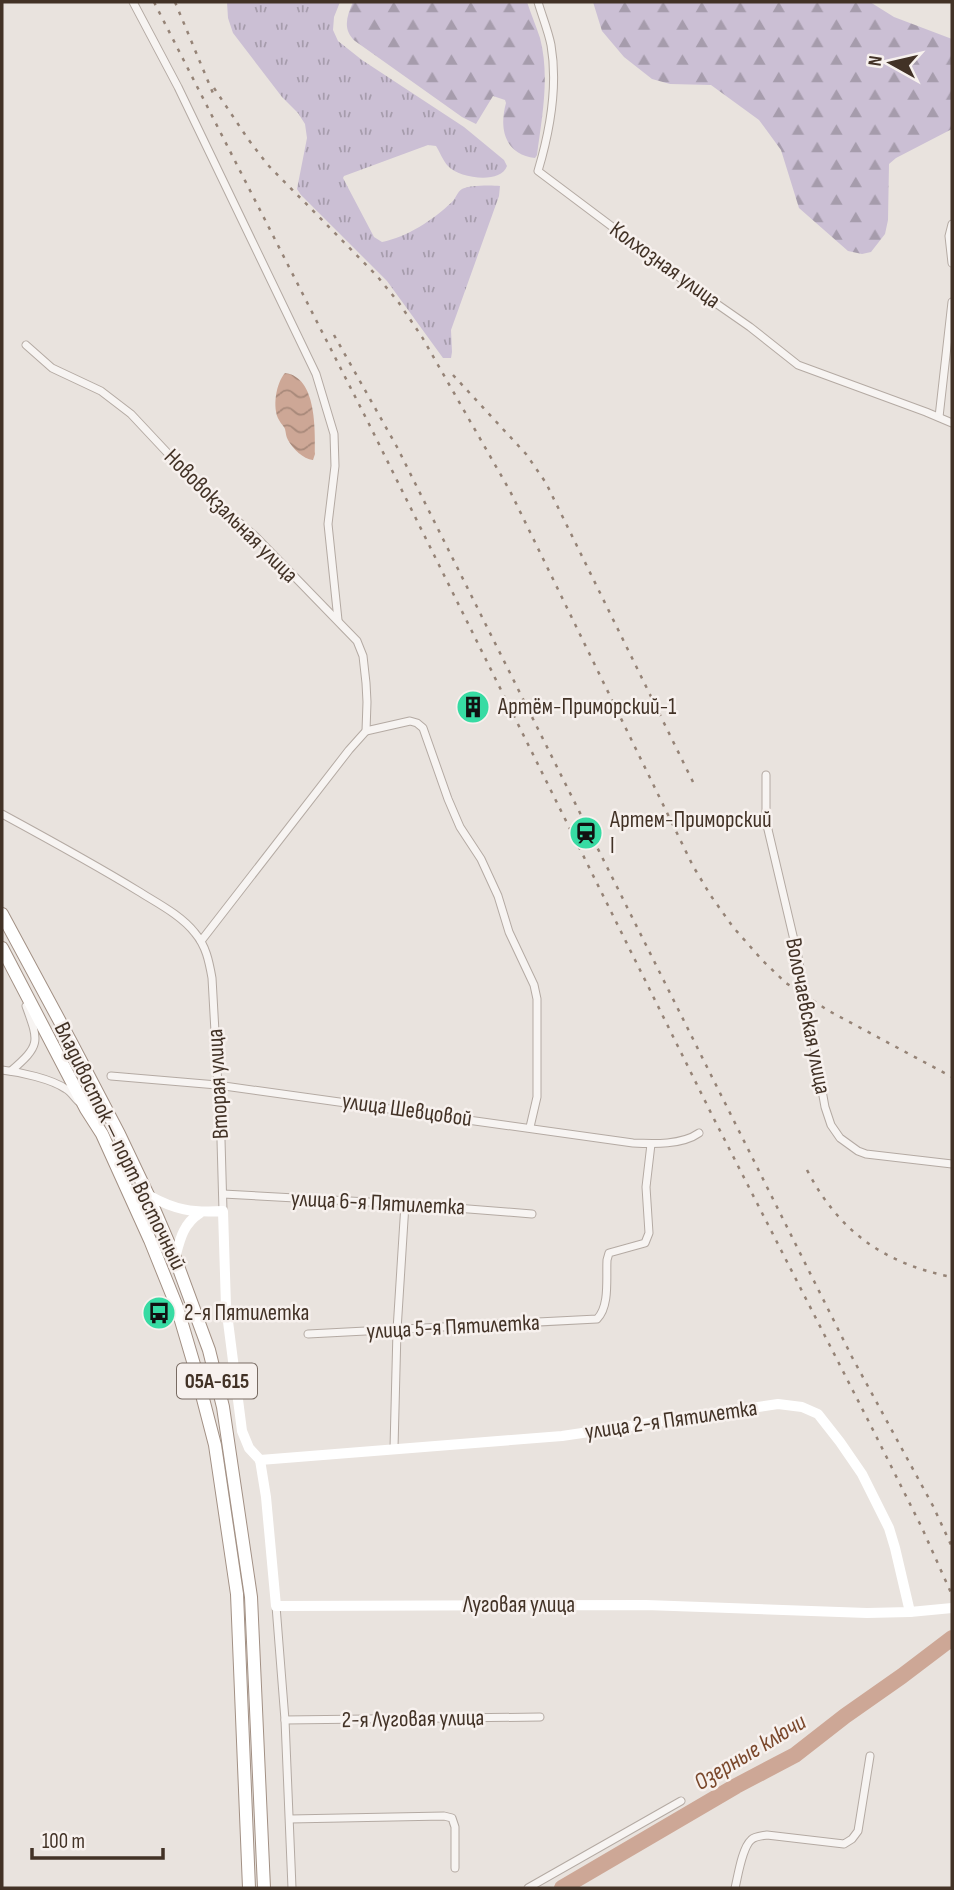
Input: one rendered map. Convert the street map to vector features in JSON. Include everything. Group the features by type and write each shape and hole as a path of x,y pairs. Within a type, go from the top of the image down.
{"highway":[{"name":"Владивосток — порт Восточный","path":"2,914 72,1044 148,1195 209,1350 223,1407 251,1597 264,1888"},
{"name":"Владивосток — порт Восточный","path":"2,948 86,1109 102,1134 177,1307 195,1368 215,1445 237,1594 249,1888"}],"main road":[{"path":"148,1195 174,1208 200,1213 223,1210"},
{"name":"Вторая улица","path":"223,1210 226,1306 242,1431 248,1448 260,1460"},
{"path":"175,1258 184,1228 188,1221 200,1213"},
{"name":"улица 2-я Пятилетка","path":"260,1460 562,1436 778,1404 802,1407 818,1414 862,1474 889,1528 910,1612"},
{"path":"260,1460 276,1606"},
{"name":"Луговая улица","path":"276,1606 646,1605 867,1613 910,1612"},
{"path":"910,1612 952,1608"}],"street":[{"path":"133,2 184,99 316,373 334,434 335,466 328,524 338,621"},
{"name":"Колхозная улица","path":"538,2 554,65 550,119 538,171 798,365 952,423"},
{"path":"952,223 949,236 952,263"},
{"path":"939,417 952,302"},
{"name":"Нововокзальная улица","path":"26,345 52,368 101,391 131,414 205,494 255,536 357,641 363,656 367,702 366,731"},
{"path":"201,942 366,731 410,721 417,723 423,728 460,827 481,859 498,896 509,932 534,985 537,999 537,1097 530,1127"},
{"name":"Волочаевская улица","path":"766,775 766,821 798,957 825,1107 831,1125 840,1138 866,1154 952,1164"},
{"name":"Вторая улица","path":"2,814 87,860 166,908 185,923 201,942 212,978 223,1210"},
{"path":"11,1071 30,1054 36,1040 18,977"},
{"path":"2,1070 65,1088 86,1109"},
{"name":"улица Шевцовой","path":"111,1076 218,1085 633,1143 651,1144 691,1139 699,1133"},
{"name":"улица 5-я Пятилетка","path":"308,1334 597,1319 604,1306 609,1253 645,1243 649,1233 646,1186 651,1144"},
{"name":"улица 6-я Пятилетка","path":"223,1194 532,1214"},
{"path":"394,1448 397,1329 405,1204"},
{"path":"276,1606 285,1720 292,1888"},
{"name":"2-я Луговая улица","path":"285,1720 540,1717"},
{"path":"734,1888 746,1847 751,1839 758,1836 844,1844 852,1839 858,1831 870,1756"},
{"path":"528,1888 681,1801"},
{"path":"289,1819 452,1818 455,1827 455,1868"}],"green space":[{"path":"227,2 340,2 334,17 333,30 338,41 362,60 464,127 504,160 507,166 503,172 488,178 479,178 453,170 446,164 436,146 428,145 343,178 374,237 382,242 410,232 428,221 452,202 462,189 500,186 499,196 451,330 451,358 443,358 387,281 297,189 307,138 305,124 233,33"},
{"path":"353,2 527,2 540,38 545,82 535,158 516,151 506,138 503,122 505,100 493,96 476,124 462,117 355,41 347,27"},
{"path":"593,2 870,2 894,17 952,39 952,129 889,164 888,220 885,234 871,252 862,254 848,251 799,208 781,150 759,120 711,85 670,84 652,79 624,57 602,31"}],"water":[{"path":"285,373 303,384 309,394 314,419 313,460 302,456 293,447 277,415 276,396"}],"waterway":[{"name":"Озерные ключи","path":"562,1888 736,1786 795,1755 952,1638"}],"railway":[{"path":"154,2 368,422 713,1117 872,1428 952,1595"},
{"path":"175,2 215,98"},
{"path":"214,88 267,164 377,276 422,337 510,491 693,866 733,927 786,983 829,1011 952,1077"},
{"path":"334,335 397,447 852,1357 933,1506 952,1547"},
{"path":"453,375 526,454 546,483 693,782"},
{"path":"807,1170 834,1211 866,1242 906,1264 952,1277"}],"place":[{"name":"Артём-Приморский-1","path":"473,707"},
{"name":"Артем-Приморский I","path":"586,833"},
{"name":"2-я Пятилетка","path":"159,1313"}]}
